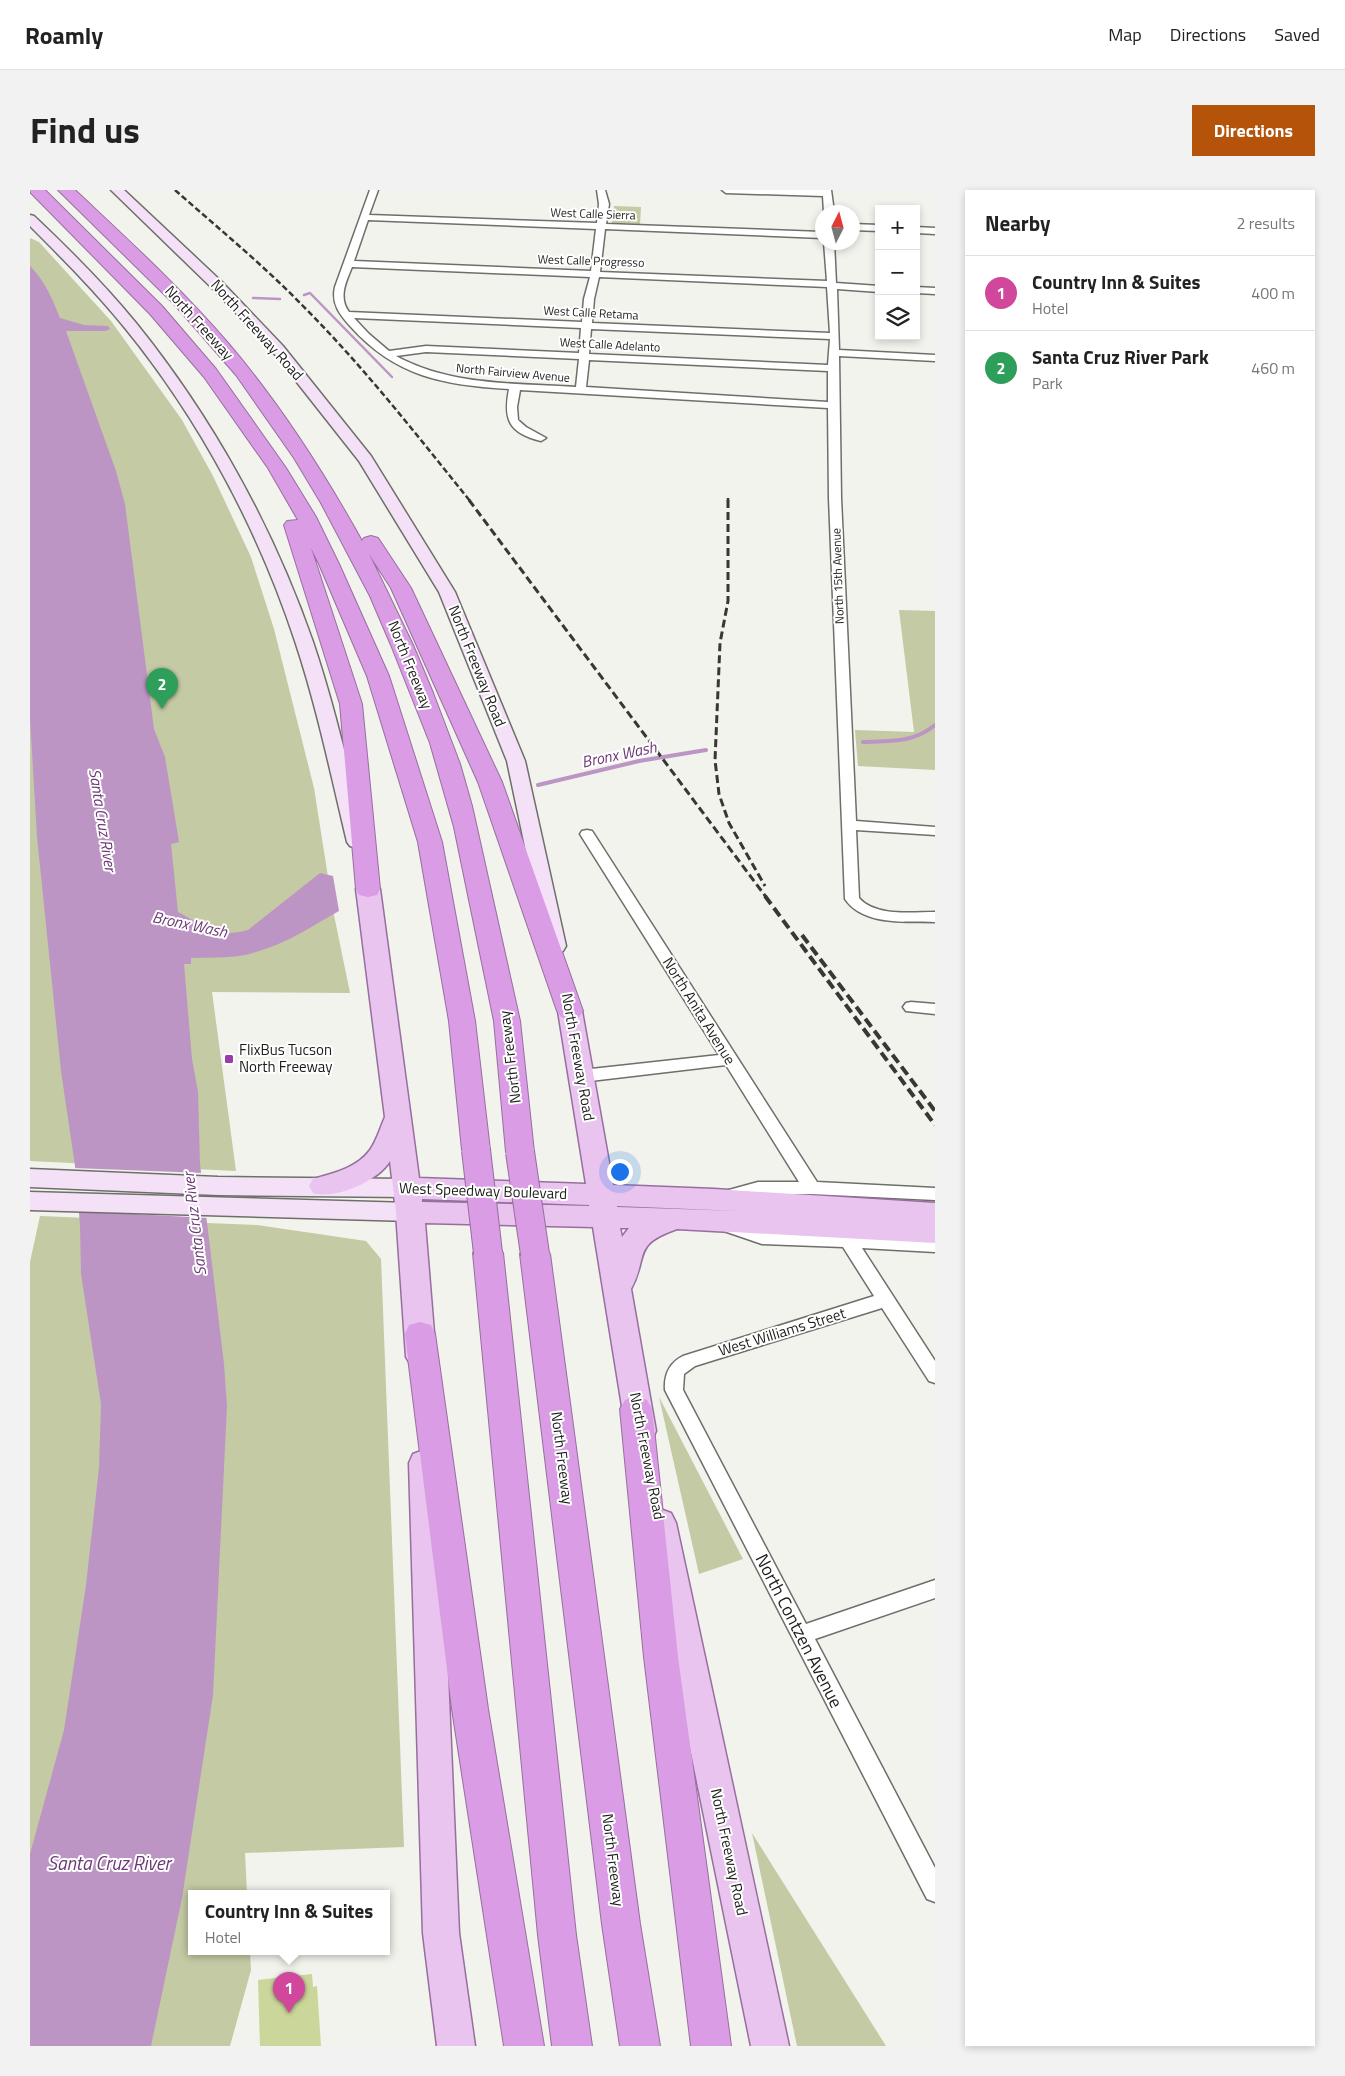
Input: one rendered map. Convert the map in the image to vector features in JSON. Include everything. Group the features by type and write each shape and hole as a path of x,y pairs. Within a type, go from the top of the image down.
{"highway":[{"name":"North Freeway","path":"36,190 179,335 228,396 277,468 306,517 329,564 378,676 430,842 462,1021 488,1253 557,1935 572,2046"},
{"name":"North Freeway","path":"66,190 159,279 207,330 242,371 309,466 364,560 395,626 442,745 469,838 507,1023 520,1152 535,1254 621,1924 640,2046"},
{"path":"30,192 81,234"},
{"path":"95,196 154,260 159,279"},
{"path":"309,466 338,488 401,588 490,782 570,1011"},
{"path":"277,468 351,704 368,888"},
{"path":"420,1334 470,1709 524,2046"},
{"path":"636,1409 661,1657 711,2046"}],"main road":[{"name":"North Freeway Road","path":"117,190 217,285 278,349 366,459 447,592 516,761 570,1011 636,1409 770,2046"},
{"path":"30,219 107,299 137,334 183,397 234,483 288,597 319,688 368,888 409,1200 420,1334 441,1933 456,2046"},
{"path":"323,1186 353,1178 369,1169 385,1149 398,1115"},
{"name":"West Speedway Boulevard","path":"30,1180 57,1191 715,1210 935,1213"},
{"name":"West Speedway Boulevard","path":"218,1196 323,1186 409,1200"},
{"name":"West Speedway Boulevard","path":"30,1202 57,1191"},
{"name":"West Speedway Boulevard","path":"603,1207 675,1220 715,1210 935,1232"},
{"path":"618,1292 628,1248 638,1234 656,1225 675,1220"}],"street":[{"name":"North Fairview Avenue","path":"374,190 363,217 338,300 346,315 360,332 386,355 398,362 447,379 475,384 833,405"},
{"path":"581,390 589,299 595,274 604,204 601,190"},
{"path":"726,190 827,192 828,205"},
{"name":"West Calle Sierra","path":"363,217 815,235"},
{"path":"860,227 875,228"},
{"path":"920,230 935,231"},
{"name":"North 15th Avenue","path":"830,250 835,336 833,368 835,498 852,899 858,908 879,914 935,917"},
{"name":"West Calle Progresso","path":"348,264 875,288"},
{"path":"920,290 935,291"},
{"name":"West Calle Retama","path":"346,315 835,336"},
{"name":"West Calle Adelanto","path":"386,355 426,348 833,368"},
{"path":"835,353 935,358"},
{"path":"515,387 510,407 512,419 518,426 541,438"},
{"path":"848,825 935,831"},
{"name":"North Anita Avenue","path":"587,834 812,1188"},
{"path":"911,1007 935,1009"},
{"path":"582,1076 729,1059"},
{"path":"715,1210 758,1188 812,1188 935,1194"},
{"path":"715,1210 762,1237 935,1246"},
{"path":"849,1242 935,1376"},
{"name":"West Williams Street","path":"678,1368 689,1361 887,1299"},
{"name":"North Contzen Avenue","path":"678,1368 673,1380 674,1390 935,1891"},
{"path":"801,1635 935,1589"}],"green space":[{"path":"614,206 641,207 640,224 612,223"},
{"path":"30,238 39,242 111,321 182,420 213,476 251,557 274,629 314,788 334,915 350,993 212,992 236,1171 30,1161"},
{"path":"899,610 935,611 935,770 858,766 855,730 914,732"},
{"path":"40,1216 257,1225 366,1241 381,1259 404,1847 245,1853 247,1890 188,1890 188,1955 250,1955 251,1970 230,2046 30,2046 30,1262"},
{"path":"659,1397 743,1559 699,1574"},
{"path":"752,1833 886,2046 797,2046"}],"water":[{"name":"Santa Cruz River","path":"30,266 44,284 60,318 84,325 108,326 110,329 105,331 66,331 116,471 125,504 154,729 165,757 179,842 171,844 178,912 211,930 227,933 248,930 320,873 333,876 339,911 299,934 267,949 240,956 191,958 191,964 184,964 192,1059 198,1092 200,1164 224,1364 227,1406 213,1695 182,1898 151,2046 30,2046 30,1854 64,1730 86,1585 99,1468 101,1404 81,1274 80,1225 75,1166 61,1071 37,837 30,718"}],"pier":[{"path":"73,1168 203,1173 208,1218 77,1211"}],"building":[{"path":"312,1974 313,1987 317,1986 321,2046 260,2046 258,1980"}],"waterway":[{"path":"304,295 310,293 392,377"},
{"path":"253,298 280,299"},
{"name":"Bronx Wash","path":"863,742 910,738 927,731 935,725"},
{"name":"Bronx Wash","path":"538,785 639,761 706,750"}],"railway":[{"path":"175,190 240,246 325,328 389,401 470,501"},
{"path":"728,498 728,601 720,643 715,760 719,794 729,823 765,886"},
{"path":"469,500 766,897"},
{"path":"765,896 935,1125"},
{"path":"802,935 935,1111"}],"place":[{"name":"Santa Cruz River Park","path":"162,709"},
{"name":"FlixBus Tucson North Freeway","path":"229,1059"},
{"name":"Country Inn & Suites","path":"289,2013"}]}
